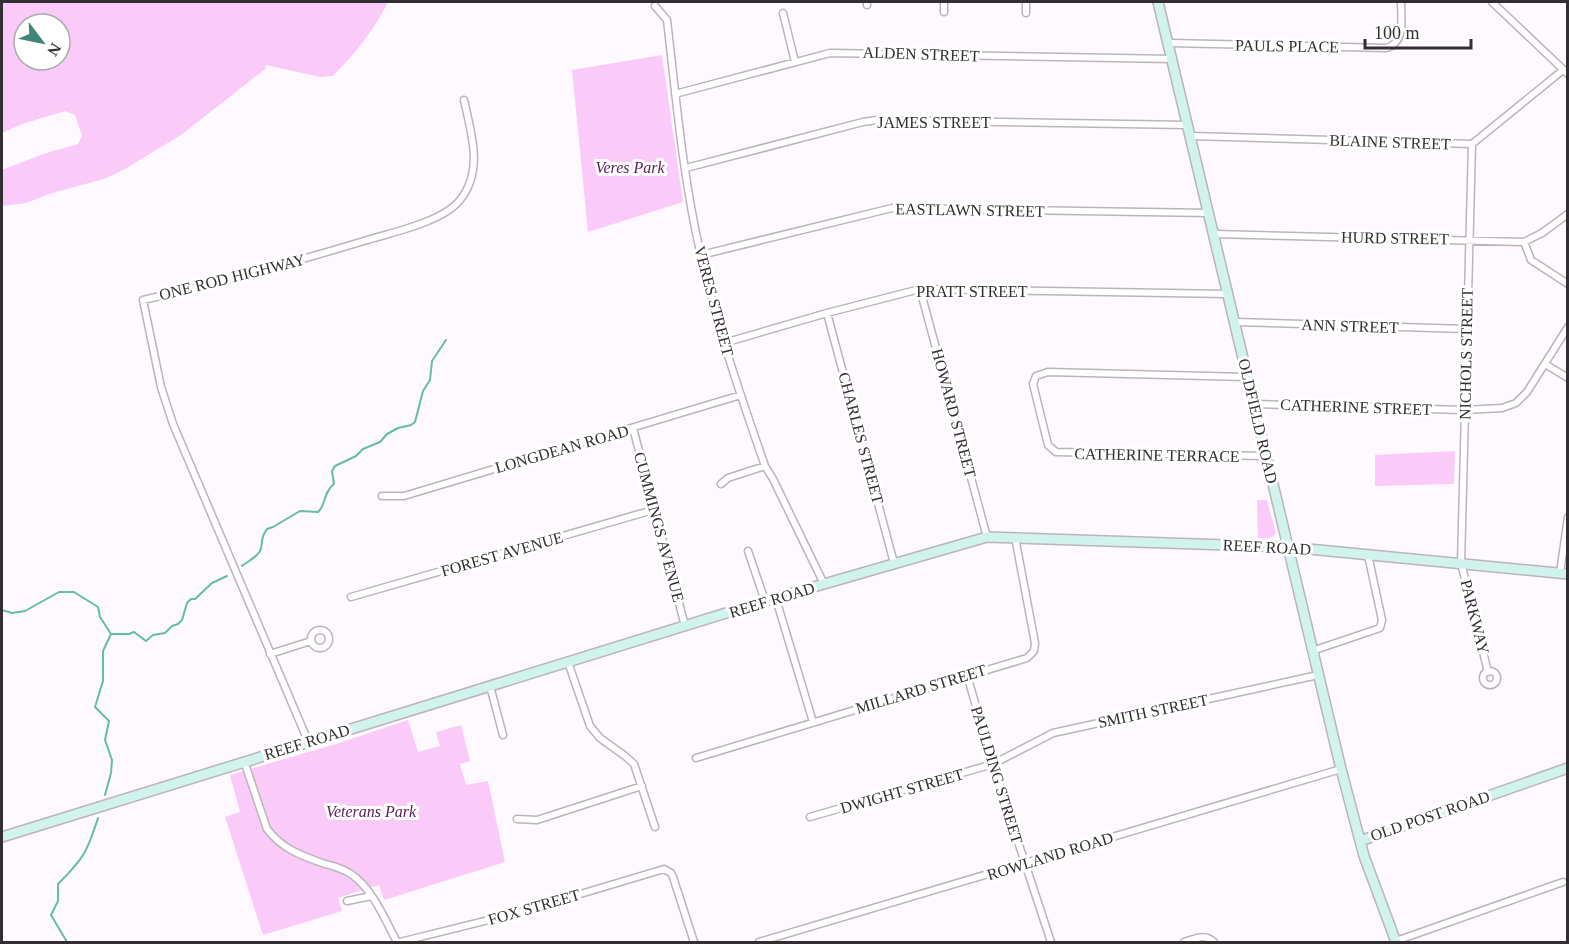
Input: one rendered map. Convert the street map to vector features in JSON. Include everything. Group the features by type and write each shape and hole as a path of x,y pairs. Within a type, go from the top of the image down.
{"street":[{"path":"944,2 944,12"},
{"path":"1026,2 1026,13"},
{"name":"OLDFIELD ROAD","path":"1158,2 1265,456 1360,841"},
{"name":"PAULS PLACE","path":"1169,43 1386,48 1395,44 1400,35 1401,2"},
{"path":"1492,2 1565,72"},
{"name":"VERES STREET","path":"655,6 667,20 675,94 701,255 724,343 765,466 824,584"},
{"path":"783,13 795,62"},
{"name":"ALDEN STREET","path":"675,94 830,53 1173,59"},
{"name":"BLAINE STREET","path":"1191,136 1472,144 1565,72"},
{"name":"ONE ROD HIGHWAY","path":"308,741 174,424 161,387 143,300 275,268 393,232 443,214 459,201 473,172 475,151 464,100"},
{"name":"JAMES STREET","path":"686,168 863,122 1188,125"},
{"name":"NICHOLS STREET","path":"1461,563 1472,144"},
{"name":"EASTLAWN STREET","path":"701,255 892,208 1209,213"},
{"path":"1568,213 1542,233 1524,242 1531,260 1568,284"},
{"name":"HURD STREET","path":"1214,234 1524,242"},
{"name":"PRATT STREET","path":"724,343 920,289 1228,294"},
{"name":"HOWARD STREET","path":"920,289 987,537"},
{"name":"CHARLES STREET","path":"827,313 894,563"},
{"name":"ANN STREET","path":"1235,322 1466,329"},
{"name":"CATHERINE STREET","path":"1254,404 1464,410 1503,408 1516,403 1533,384 1568,327"},
{"path":"1545,364 1568,378"},
{"name":"CATHERINE TERRACE","path":"1247,377 1048,372 1036,376 1033,384 1048,445 1056,452 1265,456"},
{"name":"LONGDEAN ROAD","path":"382,496 404,496 741,395"},
{"name":"CUMMINGS AVENUE","path":"633,428 685,626"},
{"path":"721,484 728,478 765,466"},
{"name":"FOREST AVENUE","path":"351,597 653,510"},
{"path":"1564,573 1568,517"},
{"name":"REEF ROAD","path":"2,837 765,601 987,537 1288,547 1564,573"},
{"name":"MILLARD STREET","path":"696,758 1027,658 1034,651 1035,643 1015,537"},
{"path":"748,551 765,601"},
{"path":"1312,651 1380,628 1382,620 1368,555"},
{"name":"PARKWAY","path":"1461,563 1488,672"},
{"path":"776,599 813,722"},
{"path":"270,654 311,641"},
{"path":"568,662 585,718 600,738 631,761 655,827"},
{"name":"PAULDING STREET","path":"967,675 993,764 1051,942"},
{"name":"SMITH STREET","path":"993,764 1053,733 1318,675"},
{"path":"490,686 503,735"},
{"path":"244,761 267,829 274,838 301,856 352,874 371,896 399,942"},
{"name":"DWIGHT STREET","path":"810,817 993,764"},
{"name":"OLD POST ROAD","path":"1396,942 1360,841 1568,768"},
{"name":"ROWLAND ROAD","path":"759,942 1341,769"},
{"path":"517,819 537,820 642,786"},
{"name":"FOX STREET","path":"399,942 518,913 661,870 668,870 673,877 694,942"},
{"path":"1396,942 1563,882"},
{"path":"346,901 371,896"},
{"path":"1184,942 1204,936 1214,942"}],"green space":[{"path":"2,2 388,2 364,41 333,76 320,77 266,65 265,69 181,135 123,170 104,179 52,193 26,203 2,206 2,170 43,154 78,144 82,136 75,115 65,111 22,124 2,133"},
{"name":"Veres Park","path":"662,55 683,202 588,232 572,70"},
{"path":"1455,451 1454,484 1375,486 1375,455"},
{"path":"1257,500 1267,500 1276,534 1270,538 1258,538"},
{"name":"Veterans Park","path":"408,720 418,752 440,746 436,732 461,725 470,761 460,764 466,785 488,781 505,862 384,900 379,885 338,898 342,911 263,935 225,817 240,812 230,775"}],"waterway":[{"path":"242,566 258,553 267,529 300,511 318,512 334,484 332,471 335,466 356,456 363,449 380,442 387,434 415,422 423,391 430,380 432,361 446,340"},
{"path":"111,634 134,632 146,641 153,635 165,633 182,620 187,603 191,599 195,599 212,583 227,576"},
{"path":"2,610 12,613 25,611 59,592 74,592 98,607 100,617 111,634 103,651 103,681 95,707 109,721 105,740 112,760 105,795"},
{"path":"67,942 51,915 58,901 58,884 84,854 98,818"}]}
